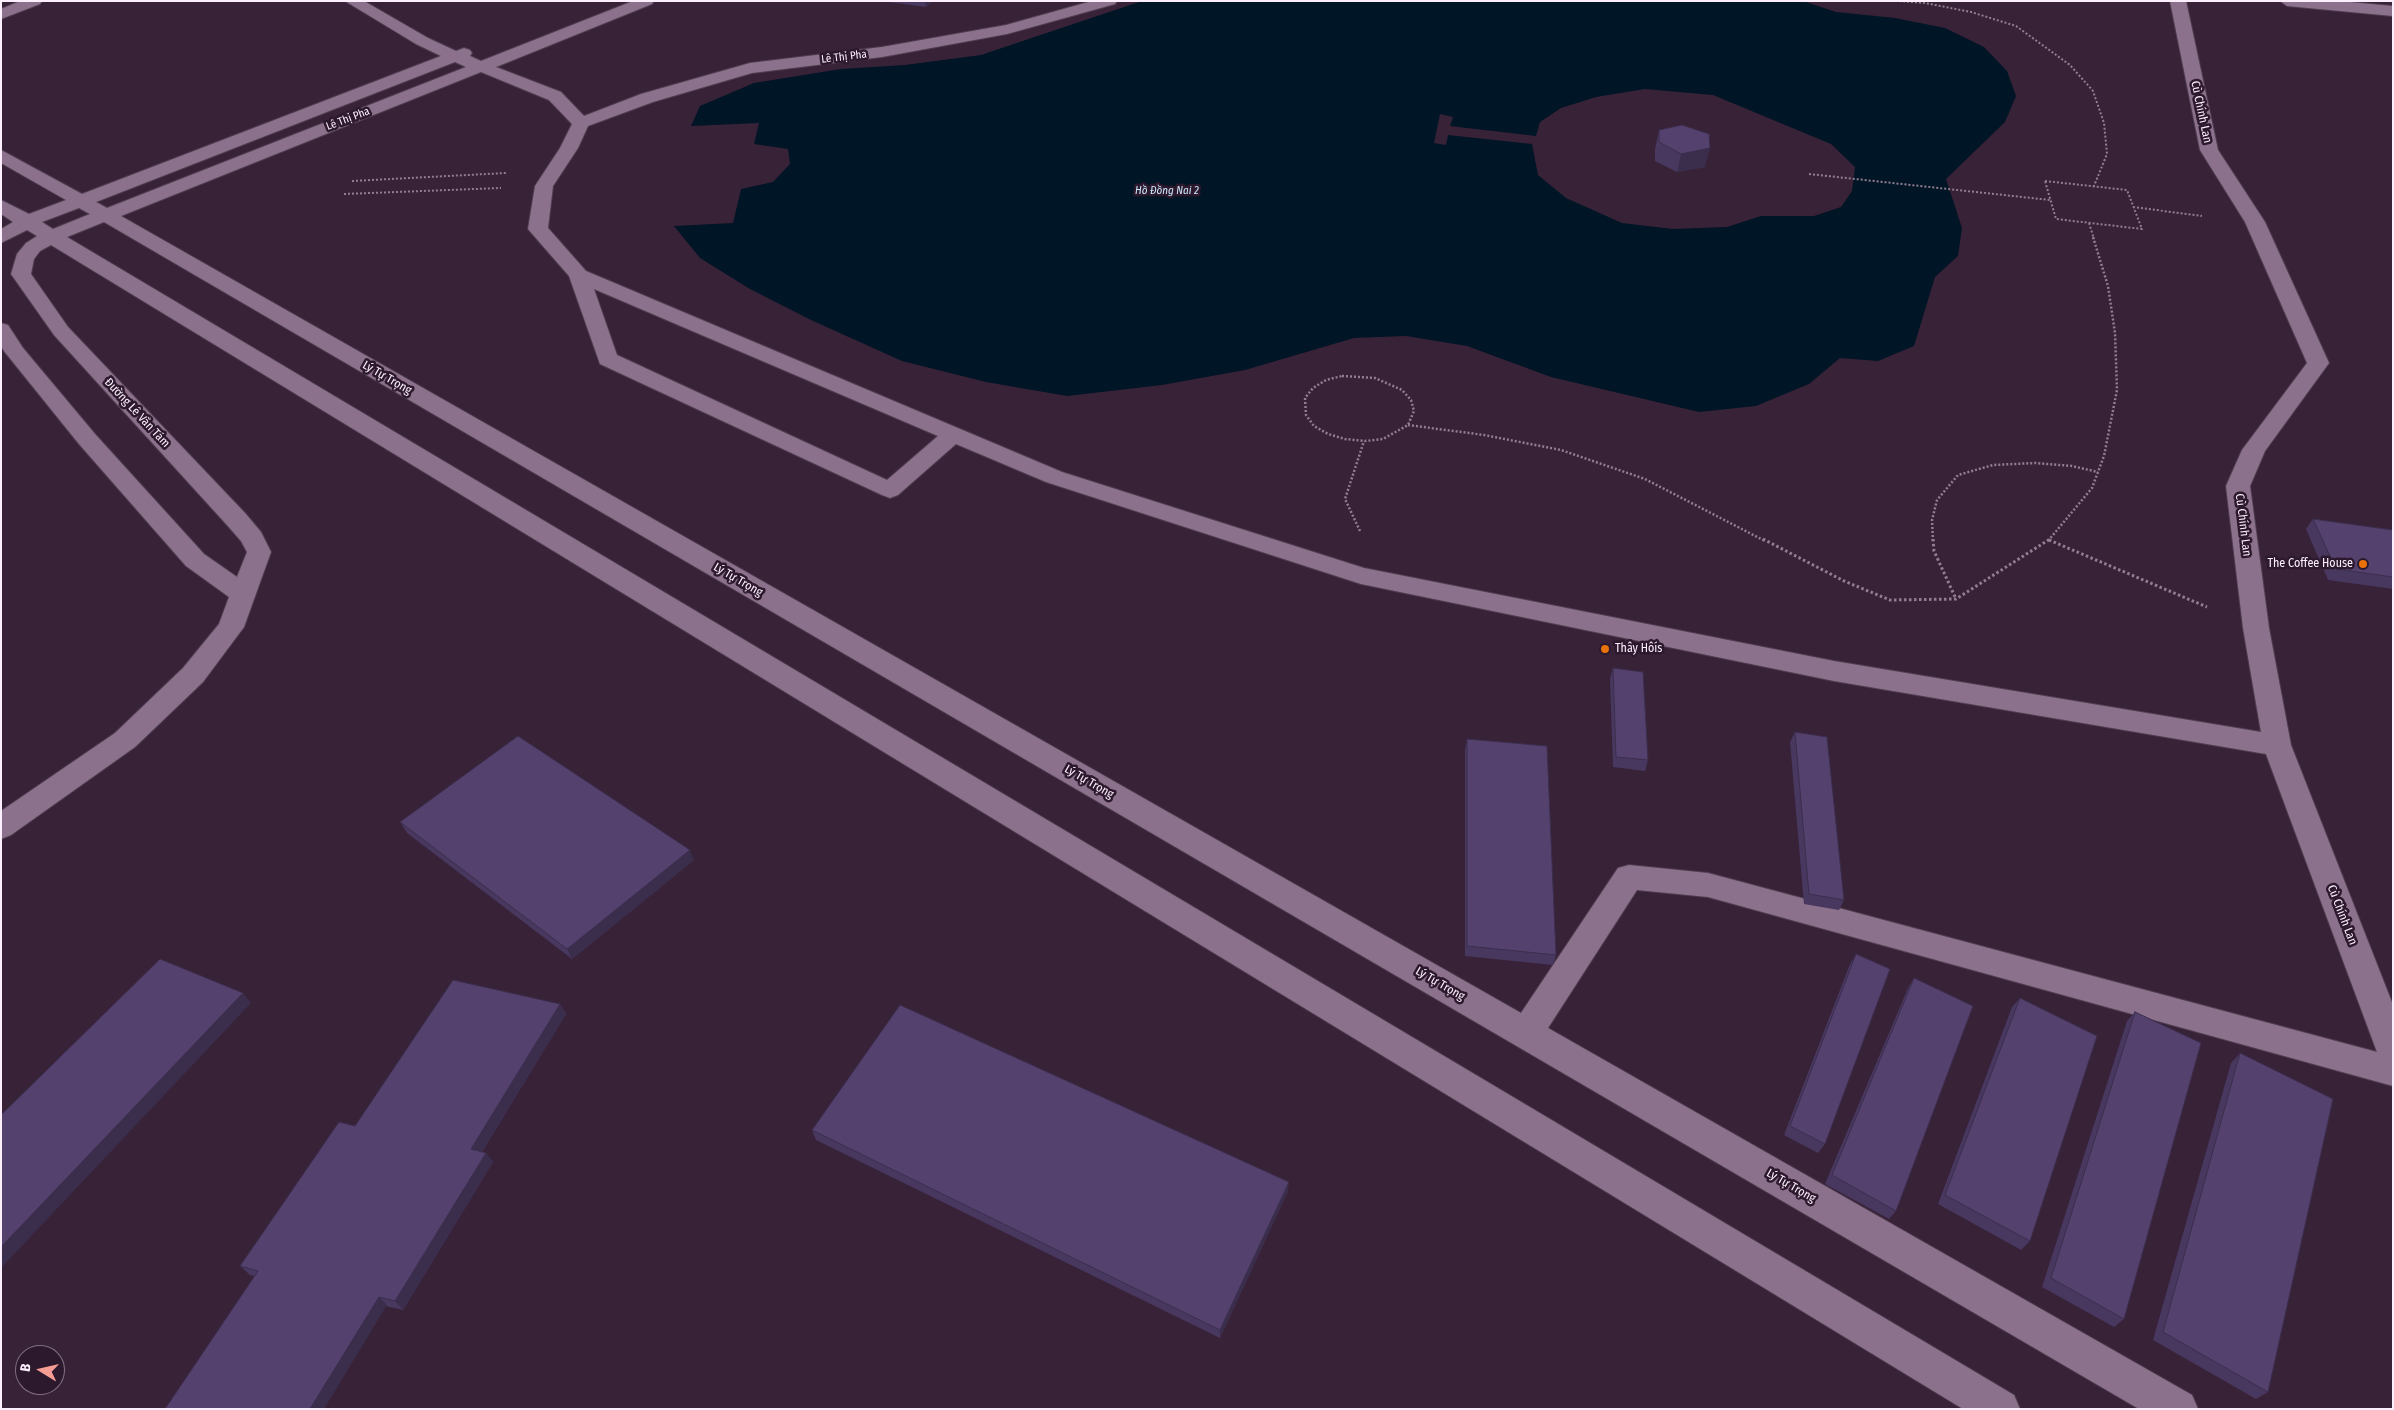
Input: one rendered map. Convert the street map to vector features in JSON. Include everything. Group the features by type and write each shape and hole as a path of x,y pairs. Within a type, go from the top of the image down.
{"street":[{"path":"1,14 35,1"},
{"path":"352,1 422,41 454,56"},
{"name":"Lê Thị Pha","path":"38,229 482,56 647,1"},
{"name":"Lê Thị Pha","path":"581,122 647,98 750,68 892,51 1007,29 1110,1"},
{"name":"Cù Chính Lan","path":"2178,1 2209,150 2255,222 2318,363 2254,450 2238,486 2256,628 2277,745 2393,1049"},
{"path":"2287,1 2393,11"},
{"path":"1,237 38,229 93,208 454,56 482,56 555,96 581,122 568,148 548,179 538,230 579,275 608,359 890,490 954,434"},
{"name":"Lý Tự Trọng","path":"1,155 2178,1409"},
{"path":"1,206 2000,1409"},
{"name":"Đường Lê Văn Tám","path":"1,827 124,740 193,675 232,627 259,552 252,538 61,331 22,274 24,258 33,247 38,229"},
{"path":"579,275 1054,477 1361,576 1834,671 2277,745"},
{"path":"1,329 15,351 87,440 195,560 243,594"},
{"path":"1526,1034 1629,877 1708,885 2393,1071"}],"path":[{"path":"1899,1 1925,3 1971,12 2016,26 2070,66 2093,91 2104,123 2107,154 2094,186"},
{"path":"1809,174 1967,189 2050,200"},
{"path":"352,181 548,179"},
{"path":"344,194 548,179"},
{"path":"2045,181 2094,186 2127,190 2142,229 2056,219 2045,181"},
{"path":"2134,207 2255,222"},
{"path":"1408,425 1484,435 1561,450 1645,479 1844,581 1890,600 1956,599 2049,540 2092,488 2104,456 2117,390 2115,352 2108,286 2089,223"},
{"path":"1342,376 1375,378 1402,390 1411,400 1414,411 1408,425 1397,434 1383,439 1364,441 1336,437 1314,426 1306,415 1305,398 1313,388 1326,380 1342,376"},
{"path":"1361,576 1363,538 1346,499 1364,441"},
{"path":"1956,599 1934,551 1932,520 1937,500 1958,475 1993,465 2035,463 2072,466 2098,472"},
{"path":"2049,540 2256,628"}],"water":[{"name":"Hồ Đồng Nai 2","path":"1142,1 1803,1 1836,12 1895,18 1945,28 1984,47 2007,71 2016,96 2005,122 1946,179 1962,228 1958,256 1935,277 1914,346 1878,361 1840,358 1809,384 1756,406 1699,412 1551,377 1467,346 1406,336 1354,338 1245,370 1162,385 1067,396 986,382 902,361 811,320 750,289 700,258 674,226 733,223 741,189 773,182 790,164 788,149 754,144 759,123 691,126 700,106 754,83 841,69 905,65 981,55","holes":["1645,89 1713,95 1831,144 1855,167 1852,191 1841,207 1814,216 1761,216 1727,227 1673,229 1622,223 1566,198 1538,175 1532,144 1448,135 1446,145 1434,143 1440,114 1453,117 1450,126 1536,136 1540,122 1561,108 1596,97"]}],"building":[{"path":"1682,125 1709,134 1710,148 1681,154 1659,142 1659,130"},
{"path":"2313,519 2393,530 2393,577 2336,569"},
{"path":"1613,668 1643,672 1648,760 1616,757"},
{"path":"1795,732 1827,737 1844,900 1809,894"},
{"path":"518,736 690,850 567,949 400,822"},
{"path":"1467,739 1547,746 1556,955 1467,946"},
{"path":"1856,954 1890,969 1825,1144 1790,1126"},
{"path":"160,959 243,993 1,1247 1,1115"},
{"path":"1914,978 1973,1006 1896,1211 1832,1175"},
{"path":"453,980 560,1004 471,1149 486,1153 395,1301 379,1297 310,1409 165,1409 258,1271 240,1266 339,1122 355,1126"},
{"path":"2020,998 2097,1036 2030,1241 1945,1195"},
{"path":"900,1005 1289,1182 1220,1330 812,1130"},
{"path":"2135,1012 2201,1043 2124,1319 2051,1278"},
{"path":"2240,1053 2333,1099 2268,1392 2163,1332"}],"place":[{"name":"The Coffee House","path":"2363,564"},
{"name":"Thây Hôís","path":"1605,649"}]}
